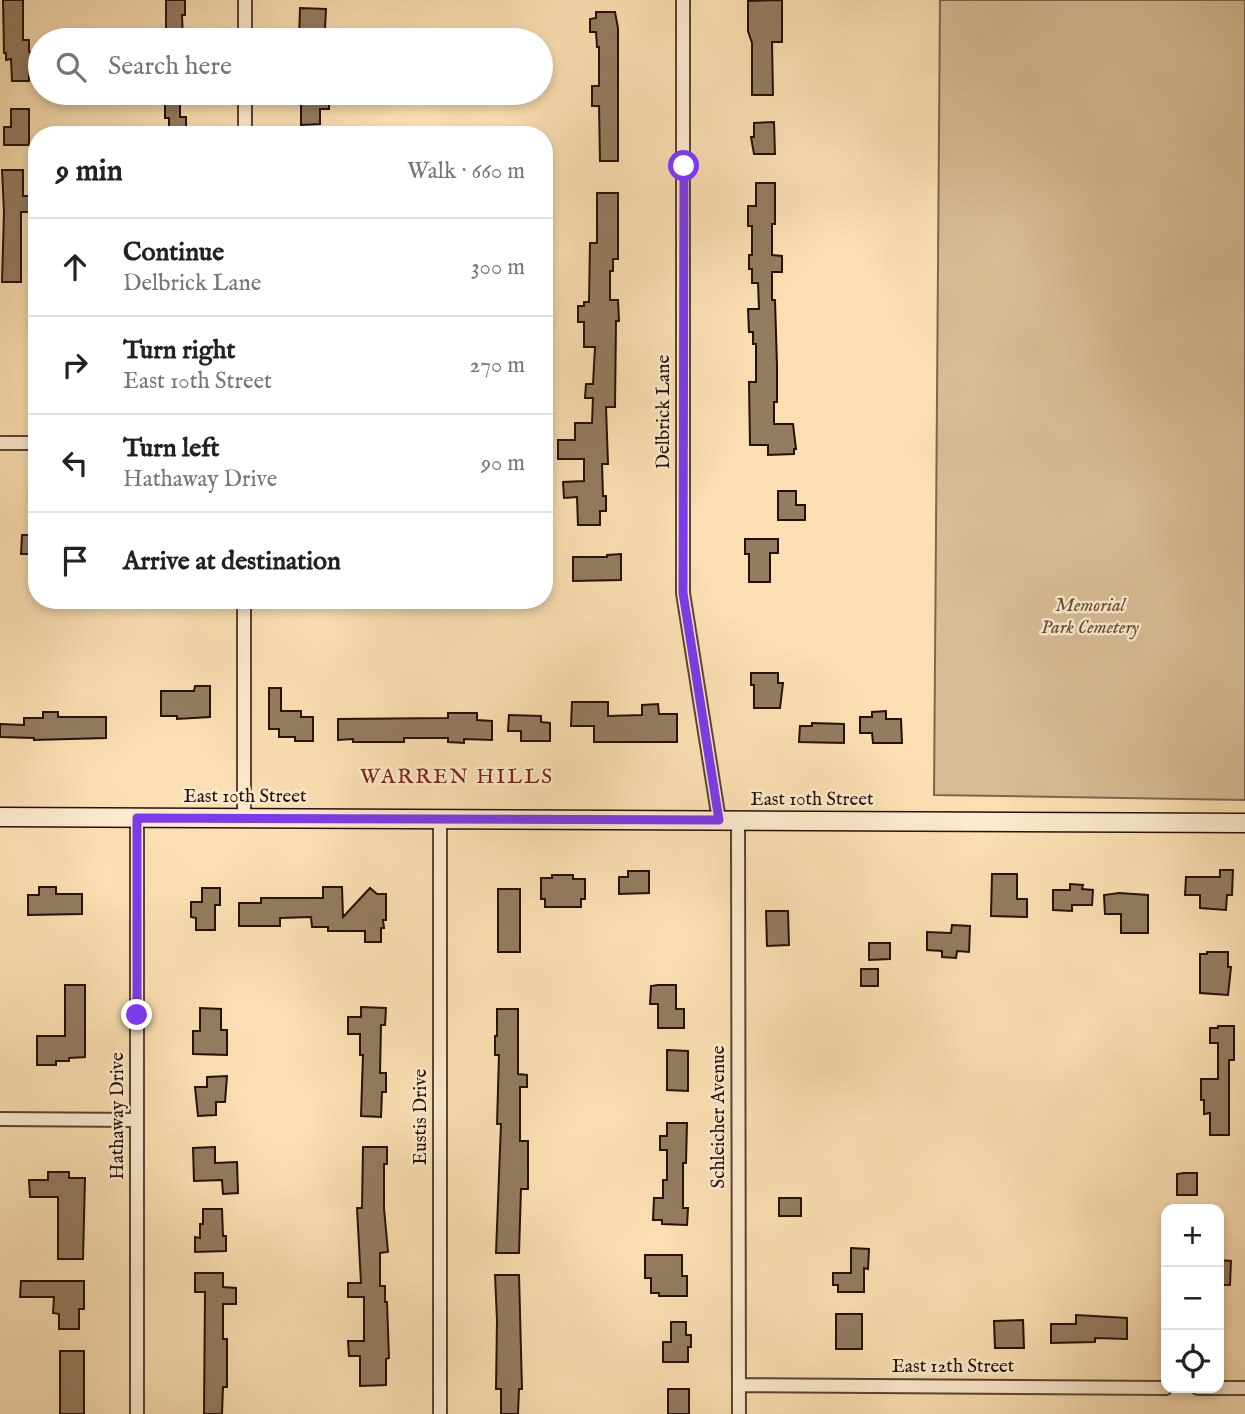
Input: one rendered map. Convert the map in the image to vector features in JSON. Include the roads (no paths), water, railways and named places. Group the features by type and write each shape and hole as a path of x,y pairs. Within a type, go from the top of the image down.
{"main road":[{"name":"East 10th Street","path":"0,817 1245,823"}],"street":[{"path":"245,0 245,28"},
{"name":"Delbrick Lane","path":"683,0 683,593 719,820"},
{"path":"245,105 245,126"},
{"path":"0,443 28,443"},
{"path":"244,609 244,818"},
{"name":"Hathaway Drive","path":"137,818 137,1414"},
{"name":"Eustis Drive","path":"440,819 440,1414"},
{"name":"Schleicher Avenue","path":"738,821 739,1414"},
{"path":"0,1119 137,1120"},
{"name":"East 12th Street","path":"739,1385 1161,1388"},
{"path":"1224,1388 1245,1388"}],"district":[{"name":"WARREN HILLS","path":"457,777"}],"park label":[{"name":"Memorial Park Cemetery","path":"1090,617"}]}
